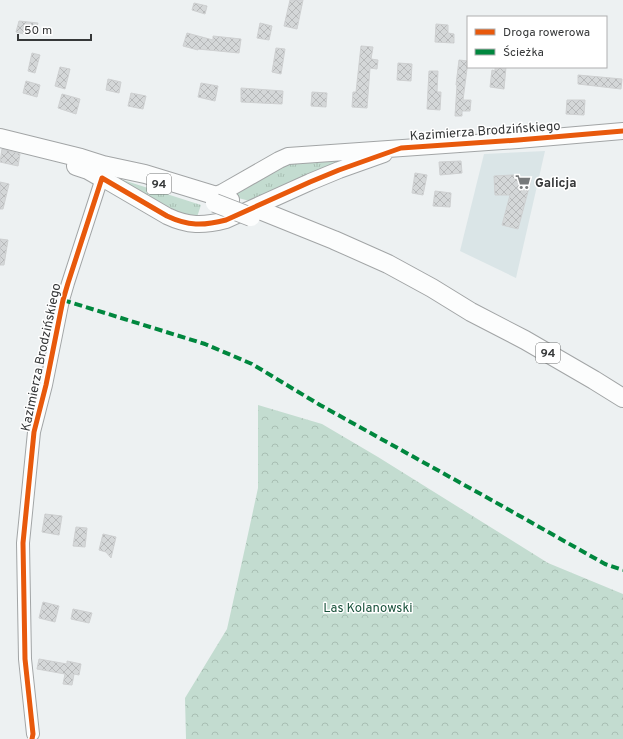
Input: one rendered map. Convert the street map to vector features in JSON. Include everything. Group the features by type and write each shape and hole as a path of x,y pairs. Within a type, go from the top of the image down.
{"main road":[{"name":"Kazimierza Brodzińskiego","path":"220,200 220,194 288,156 623,131"},
{"path":"2,138 88,170 103,171"},
{"name":"Kazimierza Brodzińskiego","path":"103,171 166,216 187,223 201,225 226,220 325,176 401,148"},
{"name":"94","path":"103,171 220,200 257,214 471,312 525,340 623,398"}],"street":[{"name":"Kazimierza Brodzińskiego","path":"33,734 25,659 23,543 34,432 46,385 63,300 103,171"}],"shaded area":[{"path":"545,151 516,278 460,251 484,154"}],"green space":[{"path":"363,156 254,202 238,198 238,193 246,186 290,163"},
{"path":"95,171 201,205 197,217 183,216"},
{"name":"Las Kolanowski","path":"258,405 322,424 378,457 548,563 623,594 623,739 186,739 185,698 227,629 258,488"}],"building":[{"path":"290,0 303,0 297,29 284,26"},
{"path":"194,3 207,6 205,14 192,10"},
{"path":"19,21 38,23 35,33 30,31 28,35 16,32"},
{"path":"260,23 272,26 269,40 257,38"},
{"path":"436,24 448,25 448,33 454,34 454,43 435,42"},
{"path":"187,33 213,40 213,36 241,39 239,53 198,50 183,46"},
{"path":"361,46 373,47 371,59 378,60 377,69 370,68 367,108 352,107 353,92 356,92"},
{"path":"276,48 285,49 281,74 272,72"},
{"path":"32,53 40,55 35,73 28,71"},
{"path":"459,60 467,61 463,100 471,100 470,111 462,111 462,116 455,116 456,85"},
{"path":"398,63 412,64 411,81 397,80"},
{"path":"60,67 70,69 65,89 55,86"},
{"path":"495,68 506,68 504,89 490,87 492,70 495,71"},
{"path":"429,71 438,71 437,92 441,92 440,110 427,109"},
{"path":"578,75 622,79 621,89 578,84"},
{"path":"108,79 121,82 119,93 106,90"},
{"path":"26,81 40,85 37,97 23,93"},
{"path":"201,83 218,86 215,101 198,97"},
{"path":"241,88 283,91 282,104 241,102"},
{"path":"312,92 327,93 326,107 311,106"},
{"path":"131,93 146,96 143,109 128,106"},
{"path":"62,94 80,99 76,114 58,108"},
{"path":"567,100 585,100 584,115 566,114"},
{"path":"2,149 20,154 18,166 0,162"},
{"path":"461,161 462,173 440,175 439,162"},
{"path":"415,173 427,175 423,195 412,193"},
{"path":"513,175 531,180 518,229 502,225 510,195 495,195 494,176"},
{"path":"0,182 9,184 3,209 0,209"},
{"path":"435,191 451,193 450,207 433,206"},
{"path":"0,239 8,240 4,265 0,265"},
{"path":"45,514 62,516 59,535 42,532"},
{"path":"76,527 87,528 85,547 73,546"},
{"path":"103,534 116,537 111,558 106,552 99,550"},
{"path":"43,602 59,606 55,622 39,618"},
{"path":"73,609 92,613 89,623 71,619"},
{"path":"39,659 67,664 67,661 81,664 79,675 74,674 72,685 63,684 65,674 37,669"}],"marked path":[{"path":"63,300 205,344 252,364 320,405 605,564 623,570"}],"cycle path":[{"path":"32,739 33,734 25,659 23,543 34,432 46,385 63,300 102,178 167,216 182,222 203,224 226,220 339,170 401,148 623,131"}],"place":[{"name":"Galicja","path":"523,182"}]}
